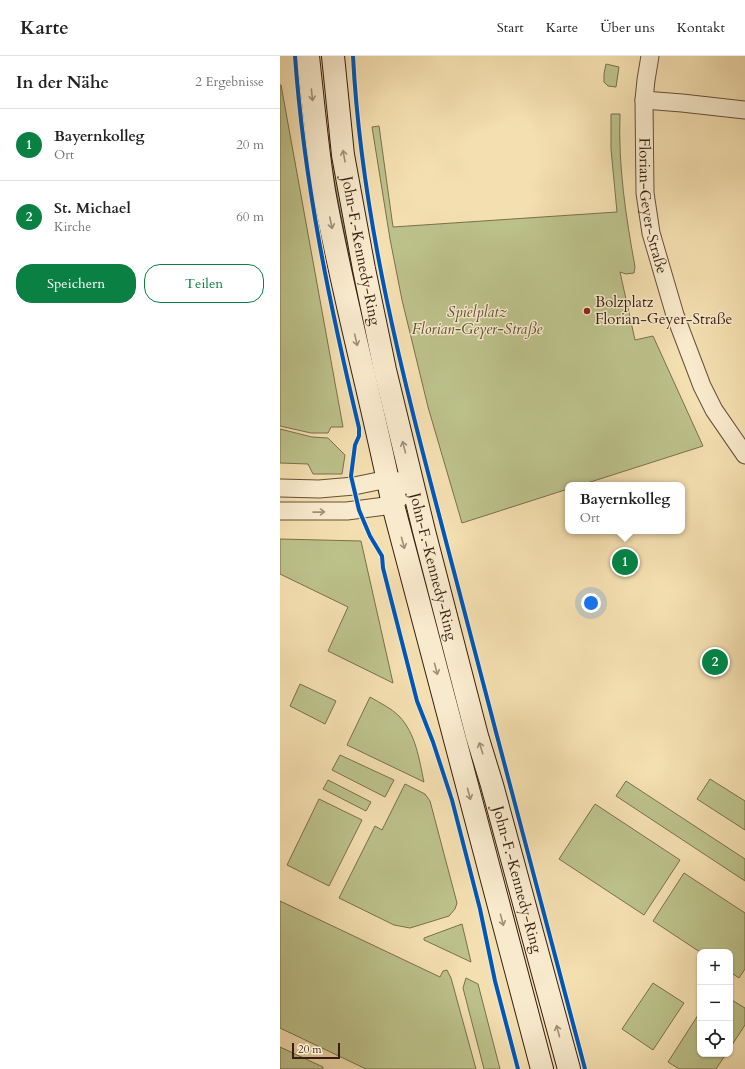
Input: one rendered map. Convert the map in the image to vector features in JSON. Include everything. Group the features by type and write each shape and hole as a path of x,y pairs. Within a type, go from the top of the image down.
{"main road":[{"name":"John-F.-Kennedy-Ring","path":"308,56 324,191 347,302 393,505 542,1069"},
{"name":"John-F.-Kennedy-Ring","path":"333,56 343,155 364,269 385,370 477,736 492,785 569,1069"}],"street":[{"name":"Florian-Geyer-Straße","path":"650,56 644,100 645,193 651,233 675,315 702,386 714,410 745,455"},
{"path":"644,100 745,110"},
{"path":"280,488 354,486 388,479 413,484"},
{"path":"280,511 347,511 393,505 413,484"}],"green space":[{"path":"606,64 619,67 616,87 608,86 604,82"},
{"path":"280,85 343,427 331,427 328,433 311,433 280,426"},
{"name":"Spielplatz Florian-Geyer-Straße","path":"611,114 620,114 621,172 635,267 634,273 626,274 620,272 635,340 653,336 703,446 590,482 565,482 565,490 462,523 428,407 402,300 390,239 372,127 379,126 393,227 617,212 611,149"},
{"path":"331,139 398,450 393,451 357,296 327,140"},
{"path":"280,429 312,437 328,438 345,455 342,474 313,474 308,464 280,463"},
{"path":"280,539 361,541 393,683 328,651 348,607 280,574"},
{"path":"300,684 336,701 325,724 290,706"},
{"path":"370,697 392,710 405,723 416,747 424,782 347,745"},
{"path":"340,755 394,780 385,797 332,770"},
{"path":"710,779 745,801 745,830 697,799"},
{"path":"328,780 371,802 366,811 323,789"},
{"path":"626,781 745,859 745,881 616,796"},
{"path":"405,784 425,794 430,801 457,903 455,909 449,916 410,928 394,925 339,898 375,826 382,830"},
{"path":"319,799 362,820 329,886 287,865"},
{"path":"595,804 680,860 644,915 559,859"},
{"path":"684,873 745,913 745,969 739,978 733,974 733,949 697,950 653,921"},
{"path":"280,901 440,977 443,971 447,970 451,978 476,1069 366,1069 280,1028"},
{"path":"462,924 471,962 424,940 424,938"},
{"path":"466,978 478,984 500,1069 484,1069 463,988"},
{"path":"653,983 684,1003 653,1050 622,1029"},
{"path":"733,1001 745,1008 745,1025 733,1043"},
{"path":"697,1017 697,1057 724,1057 716,1069 679,1069 668,1062"},
{"path":"280,1047 323,1067 323,1069 280,1069"}],"cycle path":[{"path":"295,56 305,150 320,244 328,290 359,428 359,436 355,445 351,476 359,510 370,536 382,556 383,568 417,701 433,742 452,800 480,909 495,981 518,1069"},
{"path":"353,56 358,121 366,186 377,251 404,378 436,505 585,1069"}],"place":[{"name":"Bolzplatz Florian-Geyer-Straße","path":"587,311"},
{"name":"Bayernkolleg","path":"625,562"},
{"name":"St. Michael","path":"715,662"}]}
